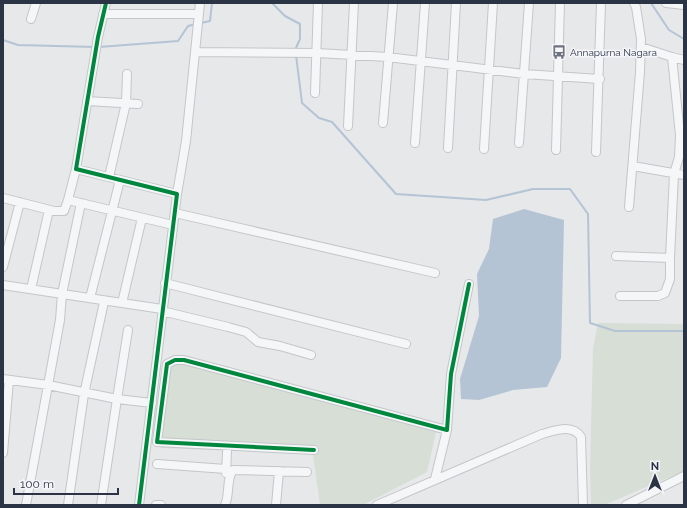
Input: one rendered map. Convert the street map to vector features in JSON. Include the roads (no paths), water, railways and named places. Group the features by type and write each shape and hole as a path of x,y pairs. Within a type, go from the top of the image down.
{"street":[{"path":"31,19 36,3"},
{"path":"3,198 50,210 64,211 76,169 97,42 106,3"},
{"path":"139,505 174,213 186,141 200,3"},
{"path":"315,93 318,3"},
{"path":"348,126 354,3"},
{"path":"383,123 393,3"},
{"path":"415,143 425,3"},
{"path":"448,148 456,3"},
{"path":"484,149 493,3"},
{"path":"519,143 529,3"},
{"path":"556,150 560,3"},
{"path":"596,152 600,79 601,3"},
{"path":"629,207 641,47 636,7 634,3"},
{"path":"666,3 684,5"},
{"path":"103,14 199,16"},
{"path":"641,47 684,60"},
{"path":"195,52 291,54 316,53 388,57 524,74 600,79"},
{"path":"620,296 658,296 665,293 670,278 674,174 679,157 680,135 672,57"},
{"path":"109,177 126,103 126,74"},
{"path":"87,101 138,104"},
{"path":"633,166 684,175"},
{"path":"76,169 177,194"},
{"path":"90,298 111,210 120,180"},
{"path":"68,200 173,225"},
{"path":"3,267 20,202"},
{"path":"26,505 48,385 62,294 81,203"},
{"path":"31,288 50,210"},
{"path":"174,213 436,273"},
{"path":"122,303 142,218"},
{"path":"616,256 670,258"},
{"path":"165,283 406,344"},
{"path":"435,479 447,430 451,374 469,284"},
{"path":"3,285 31,288 90,298 104,302 122,303 162,310 246,332 258,342 280,346 311,355"},
{"path":"68,505 84,394 104,302"},
{"path":"101,505 128,330"},
{"path":"314,450 157,442 167,364 175,360 184,360 447,430"},
{"path":"3,453 6,380 48,385 84,394 152,403"},
{"path":"377,505 542,434 572,429 578,432 580,437 583,505"},
{"path":"224,505 227,452"},
{"path":"157,464 226,469"},
{"path":"224,505 228,497 230,474 233,470 307,472"},
{"path":"276,505 279,471"},
{"path":"626,505 684,476"},
{"path":"156,505 161,505"}],"water":[{"path":"524,209 564,220 561,358 547,387 513,390 479,400 461,399 460,379 479,316 477,274 489,249 493,219"}],"waterway":[{"path":"201,23 210,21 212,3"},
{"path":"272,3 285,16 300,24 300,39 295,50"},
{"path":"651,3 669,30 684,39"},
{"path":"99,47 178,41 188,26 196,24"},
{"path":"3,40 18,45 95,47"},
{"path":"296,55 302,103 319,118 332,122 396,194 486,200 533,189 570,189 588,214 590,323 615,331 684,331"}],"place":[{"name":"Annapurna Nagara","path":"559,52"}]}
